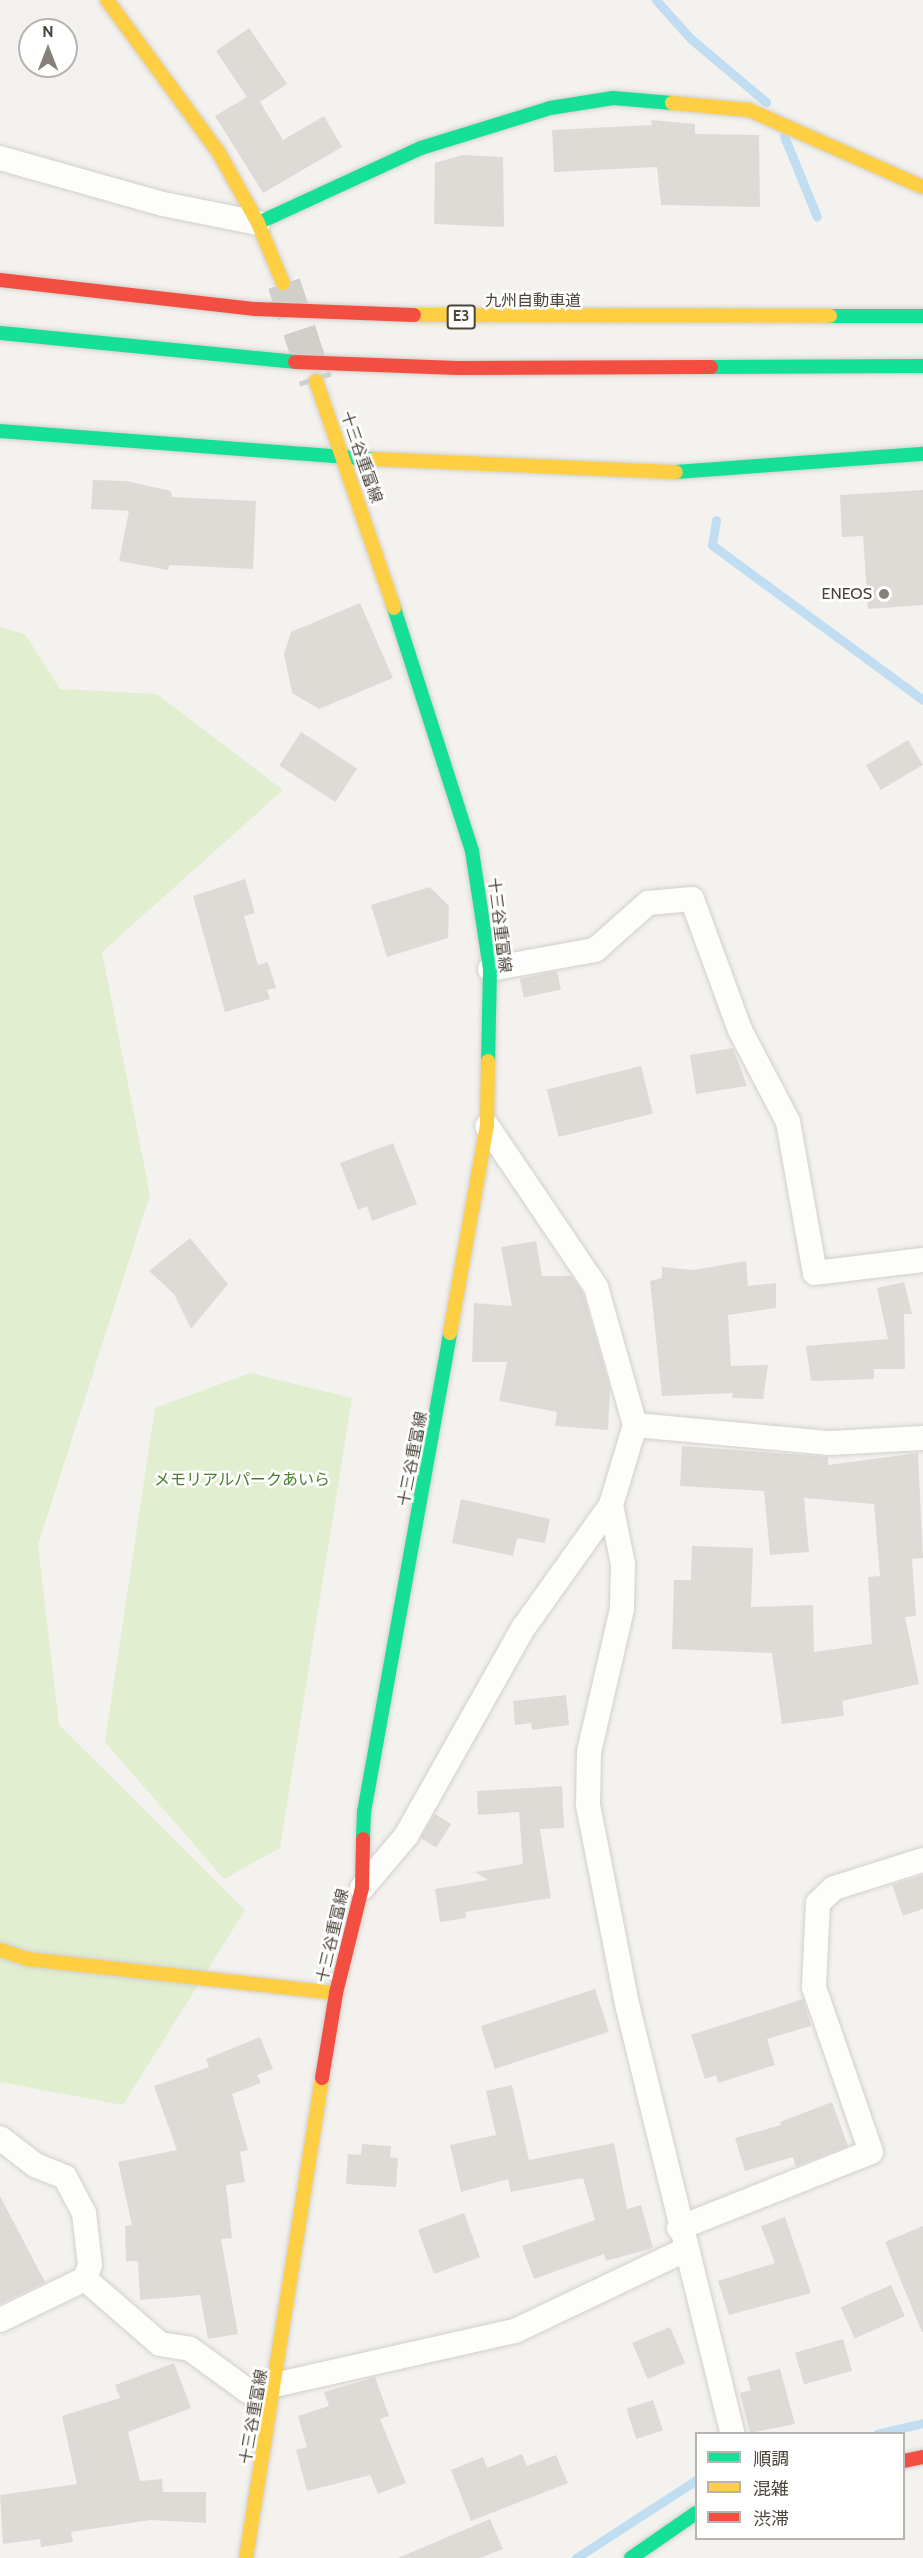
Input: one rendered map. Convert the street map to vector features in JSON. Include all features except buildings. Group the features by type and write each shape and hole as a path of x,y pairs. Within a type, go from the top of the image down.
{"main road":[{"path":"107,0 219,153 258,223 283,283"},
{"path":"258,223 422,148 550,108 614,98 749,110 923,187"},
{"name":"九州自動車道","path":"0,280 75,292 255,309 433,316 923,316"},
{"path":"0,333 248,360 458,368 923,366"},
{"name":"十三谷重富線","path":"246,2558 276,2387 336,1993 362,1888 364,1812 488,1126 490,969 472,851 346,458 316,381"},
{"path":"0,431 346,458 666,473 923,454"},
{"path":"0,1950 27,1959 336,1993"},
{"path":"905,2461 923,2457"},
{"path":"631,2558 695,2514"}],"street":[{"path":"0,158 153,201 258,223"},
{"path":"490,969 595,950 648,903 692,899 740,1030 788,1122 815,1273 923,1260"},
{"path":"362,1888 406,1836 524,1627 611,1505 634,1425 596,1287 488,1126"},
{"path":"634,1425 830,1443 923,1438"},
{"path":"611,1505 623,1564 622,1609 589,1752 588,1805 628,2008 682,2239 733,2432"},
{"path":"85,2279 160,2344 190,2349 248,2391 276,2387 515,2331 682,2239 871,2152 814,1987 818,1903 834,1888 923,1860"},
{"path":"0,2138 35,2165 65,2177 84,2214 90,2265 85,2279 0,2320"}],"green space":[{"path":"0,627 25,634 60,689 157,694 283,790 102,952 150,1195 38,1545 59,1725 245,1910 123,2105 0,2082"},
{"name":"メモリアルパークあいら","path":"250,1373 352,1398 280,1848 224,1879 105,1742 155,1408"}],"waterway":[{"path":"656,0 691,39 766,102"},
{"path":"784,136 817,217"},
{"path":"716,520 712,545 923,700"},
{"path":"885,2432 923,2423"},
{"path":"576,2558 695,2481"}],"tunnel":[{"path":"284,283 316,381"}],"traffic: fast":[{"path":"258,223 421,148 550,108 613,98 672,103"},
{"path":"830,316 923,316"},
{"path":"0,333 295,362"},
{"path":"711,367 923,366"},
{"path":"0,431 374,459"},
{"path":"676,472 923,454"},
{"path":"394,608 472,851 490,969 488,1061"},
{"path":"363,1839 364,1812 450,1333"},
{"path":"631,2558 695,2514"}],"traffic: slow":[{"path":"107,0 219,153 258,223 283,283"},
{"path":"672,103 749,110 923,187"},
{"path":"414,315 830,316"},
{"path":"316,381 394,608"},
{"path":"374,459 676,472"},
{"path":"450,1333 487,1126 488,1061"},
{"path":"0,1950 27,1959 336,1993"},
{"path":"246,2558 322,2078"}],"traffic: jam":[{"path":"0,280 255,309 414,315"},
{"path":"295,362 458,368 711,367"},
{"path":"322,2078 336,1993 362,1888 363,1839"},
{"path":"905,2461 923,2457"}],"place":[{"name":"ENEOS","path":"884,594"}]}
